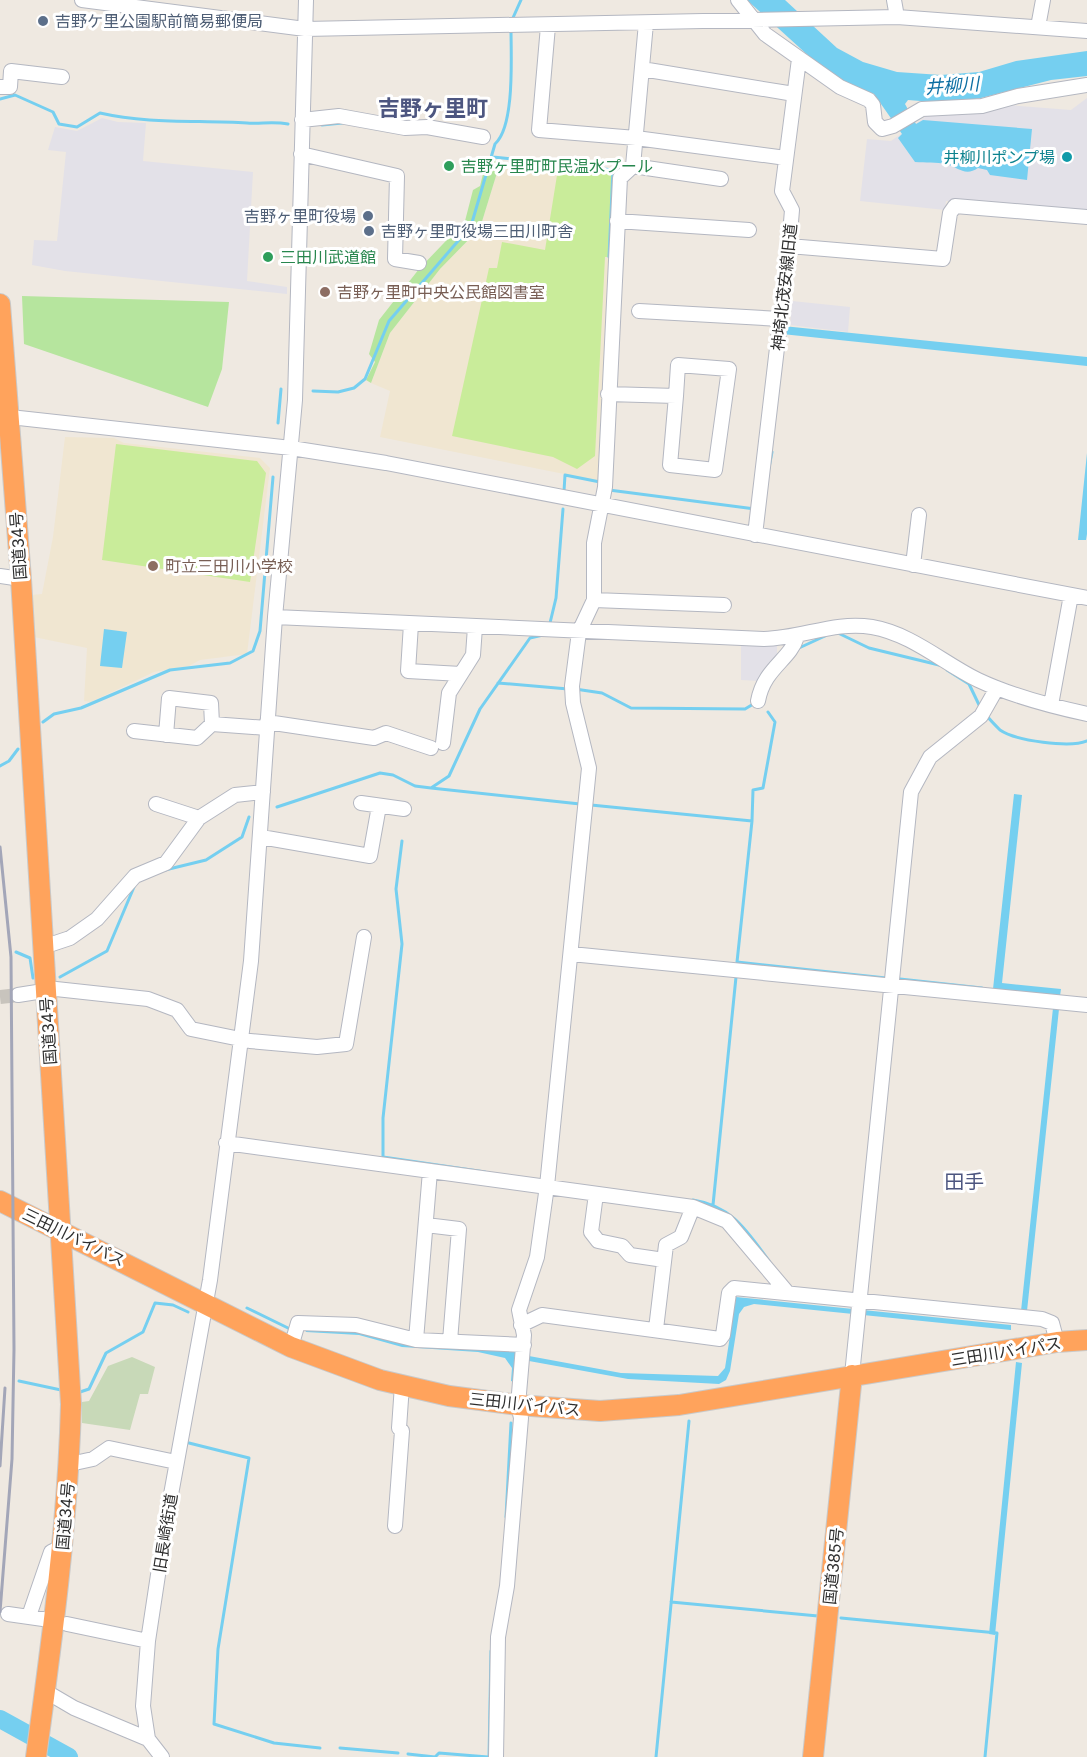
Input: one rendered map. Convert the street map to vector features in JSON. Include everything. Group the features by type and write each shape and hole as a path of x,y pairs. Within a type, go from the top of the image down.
{"highway":[{"name":"国道34号","path":"0,304 4,416 21,579 71,1404 70,1464 63,1546 36,1757"},
{"name":"三田川バイパス","path":"0,1201 62,1229 291,1347 380,1380 449,1396 518,1405 600,1411 679,1405 1057,1342 1087,1340"},
{"name":"国道385号","path":"813,1757 852,1375"}],"street":[{"path":"82,0 305,29 548,26 897,17 1087,31"},
{"name":"旧長崎街道","path":"162,1757 148,1739 143,1706 148,1641 176,1462 206,1305 241,1040 261,837 275,617 295,388 306,0"},
{"path":"738,0 759,21 765,34 840,87 868,100 873,105 878,127 887,129 922,109 982,106 1018,96 1087,85"},
{"path":"894,0 897,17"},
{"path":"1038,27 1043,0"},
{"path":"496,1757 498,1637 507,1586 521,1418 518,1405 524,1345 520,1301 537,1257 547,1186 589,768 572,689 579,632 594,600 594,543 605,487 620,178 633,166 646,23"},
{"path":"548,26 539,130 636,138 786,158"},
{"name":"神埼北茂安線旧道","path":"755,536 789,246 792,210 782,191 799,59"},
{"path":"642,69 794,94"},
{"path":"0,87 9,87 11,71 62,77"},
{"path":"302,120 339,116 405,128 427,127 483,137"},
{"path":"301,154 397,176 394,259 419,263"},
{"path":"633,166 721,179"},
{"path":"789,246 943,259 950,213 955,206 1087,217"},
{"path":"617,221 748,230"},
{"path":"639,311 780,319"},
{"path":"678,365 729,369 715,470 670,465 676,396 678,365"},
{"path":"608,393 676,396"},
{"path":"4,416 291,448 386,463 755,536 1087,598"},
{"path":"913,565 919,516"},
{"path":"0,576 21,579"},
{"path":"1051,705 1071,595"},
{"path":"594,600 724,604"},
{"path":"275,617 764,639 797,637 842,625 874,628 909,641 977,680 996,688 1087,714"},
{"path":"411,624 408,671 461,674"},
{"path":"134,731 197,738 212,724 267,725 374,738 386,733 437,746 449,693 473,655 476,627"},
{"path":"758,701 760,690 771,670 795,645 797,637"},
{"path":"852,1375 911,792 930,757 984,713 996,688"},
{"path":"166,735 170,698 211,703 212,724"},
{"path":"43,947 70,938 88,926 135,876 166,863 199,818 235,795 263,792"},
{"path":"361,803 404,809"},
{"path":"156,804 199,818"},
{"path":"261,837 370,856 379,806"},
{"path":"18,995 56,989 148,999 177,1010 191,1029 241,1040 317,1047 346,1044 364,937"},
{"path":"571,954 1087,1005"},
{"path":"226,1143 693,1208 727,1221 786,1291"},
{"path":"416,1340 430,1171"},
{"path":"597,1194 591,1232 598,1241 622,1246 630,1255 664,1260"},
{"path":"656,1329 666,1245 681,1237 693,1208"},
{"path":"426,1225 459,1229 450,1341"},
{"path":"521,1325 542,1315 720,1339 723,1335 729,1293 734,1288 786,1291 860,1308 1047,1320 1056,1332 1057,1342"},
{"path":"291,1347 298,1323 356,1325 416,1340 524,1345"},
{"path":"395,1526 402,1431 399,1428 402,1385"},
{"path":"70,1464 93,1459 109,1448 176,1462"},
{"path":"29,1616 51,1552 63,1546"},
{"path":"8,1614 43,1619"},
{"path":"67,1624 148,1641"},
{"path":"45,1691 74,1708 148,1739"}],"shaded area":[{"path":"1087,98 1087,213 946,201 945,210 860,201 867,139 891,141 931,113 955,115 1008,105 1071,110"},
{"path":"102,118 118,122 146,123 143,161 253,172 247,281 287,287 287,294 65,271 32,265 34,240 57,241 66,152 48,150 55,127 77,131"},
{"path":"500,163 612,174 599,481 380,437 390,391 371,383 390,333 440,269 480,228"},
{"path":"792,301 850,307 848,332 790,325"},
{"name":"町立三田川小学校","path":"65,437 114,438 124,443 260,458 270,468 247,654 200,660 189,666 154,672 91,702 84,701 87,648 34,637 31,595 42,594 53,537"},
{"path":"741,644 777,645 777,657 759,681 741,680"}],"green space":[{"path":"487,158 500,163 480,228 440,269 390,333 371,383 366,380 375,362 369,354 379,320 419,269 465,221 473,190 480,186"},
{"path":"558,169 612,174 609,257 605,257 595,456 577,469 553,457 452,436 489,268 497,268 502,242 545,250"},
{"path":"22,296 229,302 222,369 208,407 24,344"},
{"path":"116,444 257,461 266,473 250,582 102,560"},
{"path":"132,1357 155,1367 148,1394 140,1394 130,1430 82,1423 82,1402 89,1401 108,1366"}],"water":[{"name":"井柳川","path":"747,0 785,0 837,48 863,62 897,72 941,75 979,72 1016,61 1087,51 1087,76 1051,80 981,98 946,103 908,100 905,104 916,124 923,120 1032,129 1027,180 990,175 987,170 978,168 969,172 946,164 915,162 898,138 902,134 874,94 848,84 823,69"},
{"path":"783,326 1087,357 1087,366 782,334"},
{"path":"1087,453 1087,534 1086,540 1078,540"},
{"path":"104,629 127,632 122,668 100,666"},
{"path":"1014,794 1022,795 1002,983 1061,989 1060,996 993,989"},
{"path":"1053,1008 1059,1009 1027,1311 1021,1311"},
{"path":"736,1297 1011,1325 1011,1330 754,1304 744,1307 739,1314 730,1371 726,1380 719,1384 628,1379 529,1361 529,1356 621,1373 718,1376 725,1368"},
{"path":"305,1329 357,1329 519,1351 514,1382 511,1381 512,1368 505,1358 478,1352 402,1347 359,1335 306,1332"},
{"path":"1016,1362 1022,1363 995,1635 989,1634"}],"waterway":[{"path":"512,20 521,0"},
{"path":"313,391 338,392 354,388 365,379 389,321 471,226 495,144 506,122 511,73 511,29"},
{"path":"0,99 15,95 53,112 59,124 77,127 100,113 154,120 288,124"},
{"path":"322,125 342,123"},
{"path":"493,157 613,170 609,257"},
{"path":"278,423 281,389"},
{"path":"766,483 772,452"},
{"path":"564,491 565,475 600,482"},
{"path":"43,722 54,714 81,708 170,670 230,663 253,651 260,631 273,477"},
{"path":"609,490 755,509"},
{"path":"550,623 556,598 563,509"},
{"path":"838,633 869,648 939,665"},
{"path":"277,807 380,773 393,775 415,786 431,788 449,776 480,709 530,638 543,635"},
{"path":"799,648 825,636"},
{"path":"947,670 969,684 981,709"},
{"path":"498,683 568,689"},
{"path":"575,689 602,693 631,708 745,709 755,703"},
{"path":"752,821 753,790 763,788 775,722 768,712"},
{"path":"987,716 1000,730 1018,737 1068,744 1087,741"},
{"path":"0,766 9,761 18,749"},
{"path":"431,788 580,804"},
{"path":"591,805 752,821 737,962 886,978"},
{"path":"165,870 206,860 242,837 249,817"},
{"path":"402,841 396,889 402,944 383,1118 383,1157 485,1172"},
{"path":"60,977 107,951 134,887"},
{"path":"16,952 30,958 33,978"},
{"path":"713,1205 736,977"},
{"path":"900,979 982,988"},
{"path":"693,1200 707,1203 728,1214 746,1230 769,1261"},
{"path":"80,1392 89,1389 106,1353 143,1332 155,1303 173,1305 188,1312"},
{"path":"247,1308 288,1328"},
{"path":"19,1381 61,1390"},
{"path":"656,1757 689,1421"},
{"path":"506,1517 511,1423"},
{"path":"189,1443 249,1458 218,1649 214,1724 274,1743 320,1748"},
{"path":"671,1602 818,1616"},
{"path":"841,1618 997,1633 985,1757"},
{"path":"489,1757 491,1651"},
{"path":"0,1719 69,1757"},
{"path":"340,1748 398,1753"},
{"path":"408,1754 435,1757 439,1753 488,1757"}],"tunnel":[{"path":"0,997 18,995"}],"railway":[{"path":"0,847 11,957 14,1349 12,1459 0,1612"},
{"path":"0,1466 5,1388"}],"place":[{"name":"吉野ケ里公園駅前簡易郵便局","path":"43,21"},
{"name":"井柳川ポンプ場","path":"1067,157"},
{"name":"吉野ヶ里町町民温水プール","path":"449,166"},
{"name":"吉野ヶ里町役場","path":"368,216"},
{"name":"吉野ヶ里町役場三田川町舎","path":"369,231"},
{"name":"三田川武道館","path":"268,257"},
{"name":"吉野ヶ里町中央公民館図書室","path":"325,292"},
{"name":"町立三田川小学校","path":"153,566"}],"district":[{"name":"吉野ヶ里町","path":"433,108"},
{"name":"田手","path":"964,1182"}]}
